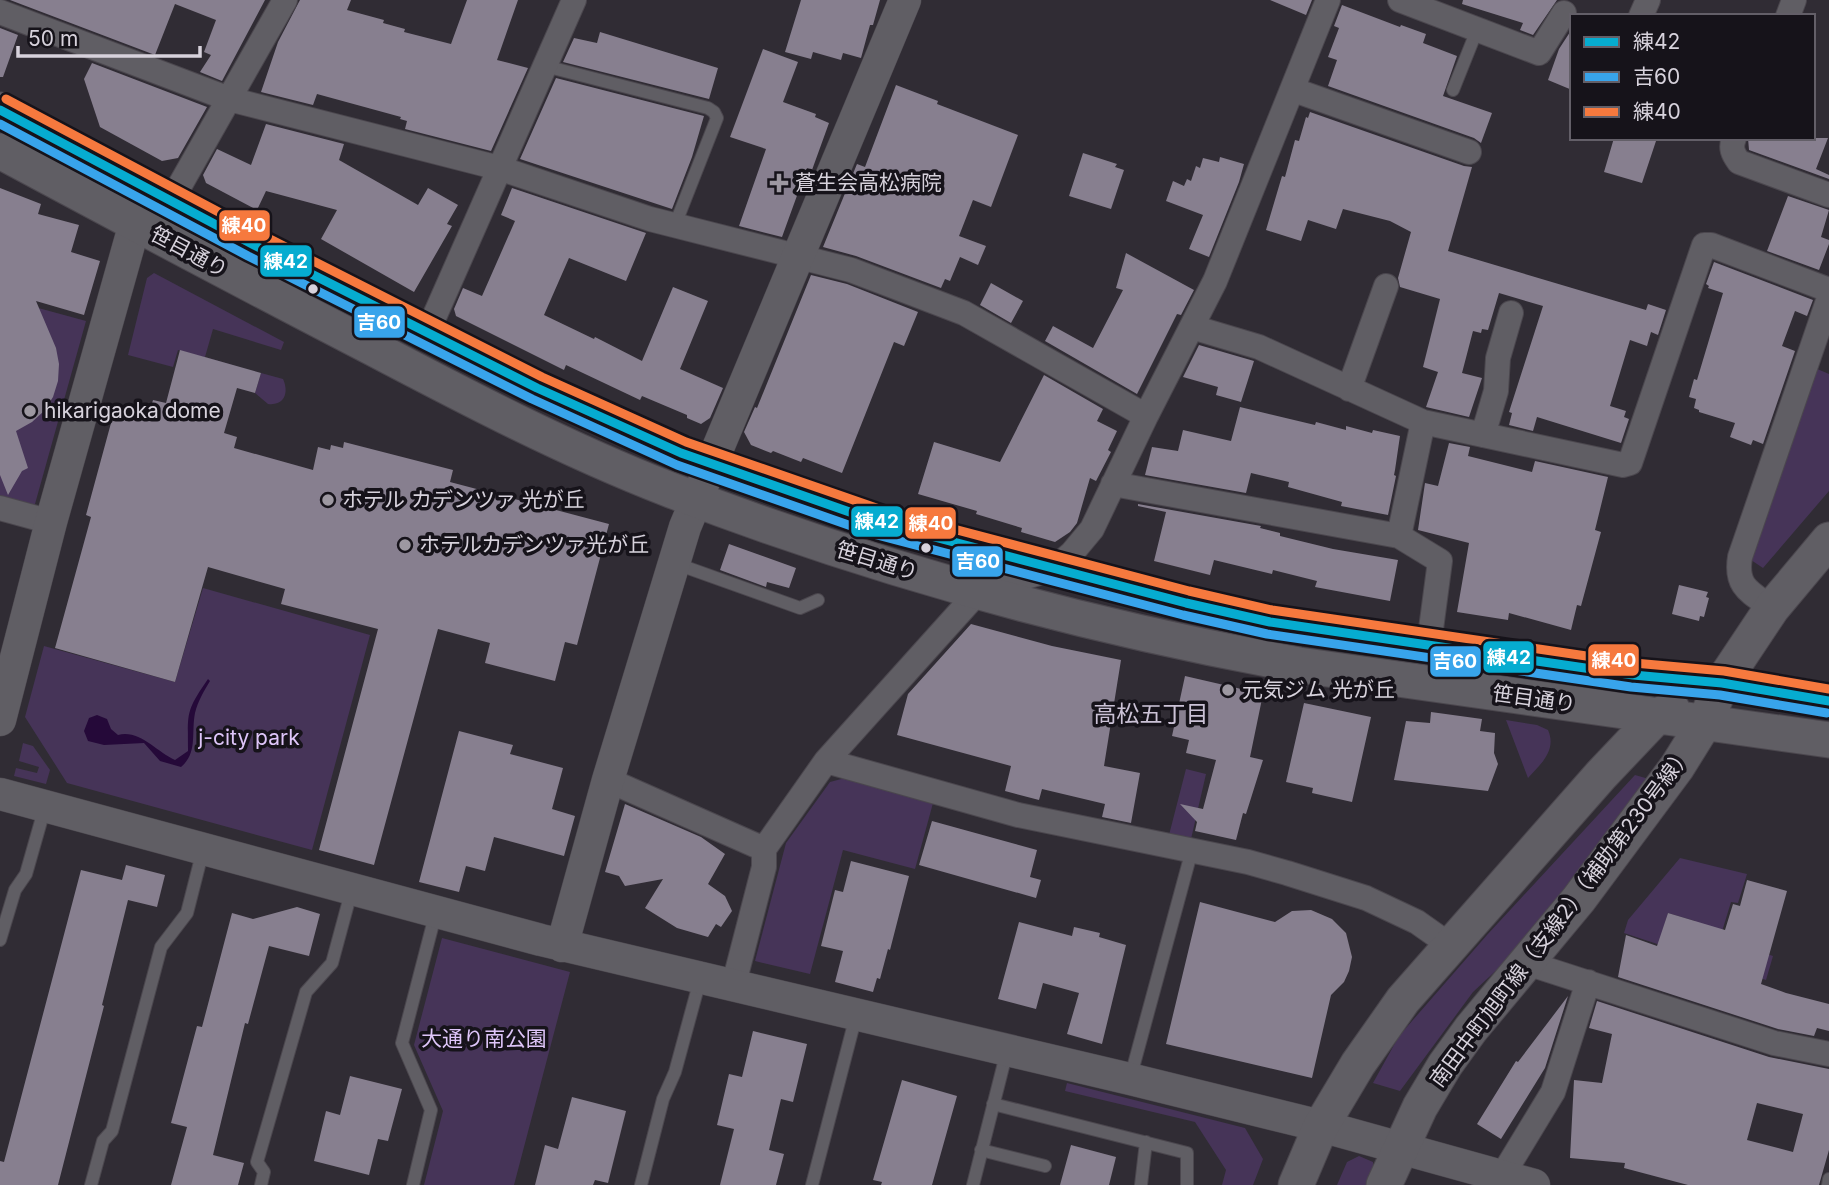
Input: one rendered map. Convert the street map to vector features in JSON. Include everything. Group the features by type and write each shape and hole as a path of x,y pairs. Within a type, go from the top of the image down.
{"main road":[{"name":"笹目通り","path":"0,110 254,245 537,388 681,453 881,523 1270,622 1638,675 1722,683 1829,701"},
{"name":"笹目通り","path":"0,151 480,403 599,459 696,499 835,549 978,592 1160,638 1287,663 1829,740"},
{"name":"南田中町旭町線（支線2）（補助第230号線）","path":"1384,1185 1420,1107 1445,1065 1471,1029 1579,900 1677,767 1705,722 1722,683 1772,608 1829,540"},
{"path":"1296,1185 1321,1126 1358,1064 1403,1000 1601,775 1656,717 1722,683"}],"street":[{"path":"171,201 285,0"},
{"path":"428,331 574,0"},
{"path":"562,946 608,780 696,499 905,0"},
{"path":"733,987 764,866 764,849 826,761 978,592 1055,568 1092,529 1215,281 1328,0"},
{"path":"1400,0 1539,53 1564,13"},
{"path":"0,12 229,99 499,168 675,225 851,270 964,313 1146,416"},
{"path":"1294,90 1469,152"},
{"path":"1733,140 1733,155 1739,162 1829,195"},
{"path":"0,720 51,522 135,223"},
{"path":"1192,327 1259,347 1423,422 1623,465 1630,463 1704,245 1711,244 1829,290"},
{"path":"1349,389 1387,286"},
{"path":"1772,608 1745,588 1739,578 1740,557 1829,298"},
{"path":"1482,435 1496,391 1498,358 1511,313"},
{"path":"1398,536 1423,422"},
{"path":"1113,484 1398,536 1440,561 1429,644"},
{"path":"0,508 51,522"},
{"path":"826,761 1018,815 1248,862 1366,898 1417,922 1451,946"},
{"path":"608,780 764,849"},
{"path":"0,794 562,946 1321,1126 1534,1185"},
{"path":"1527,963 1774,1043 1829,1054"},
{"path":"1502,1176 1553,1092 1588,982"}],"lane":[{"path":"1453,90 1477,30"},
{"path":"545,66 708,108 714,112 717,118 675,225"},
{"path":"674,563 800,608 818,600"},
{"path":"0,940 15,890 26,874 45,807"},
{"path":"91,1185 103,1141 112,1131 161,947 187,913 203,849"},
{"path":"1129,1079 1192,850"},
{"path":"261,1185 264,1172 257,1162 306,992 332,964 352,889"},
{"path":"413,1185 431,1110 402,1043 436,912"},
{"path":"640,1185 700,979"},
{"path":"811,1185 856,1016"},
{"path":"973,1185 1007,1051"},
{"path":"993,1104 1187,1153 1186,1185"},
{"path":"1142,1185 1146,1142"},
{"path":"981,1150 1045,1166"},
{"path":"1828,1185 1829,1179"}],"green space":[{"path":"154,273 284,342 281,350 213,329 205,357 239,367 178,350 173,367 128,355 147,278"},
{"name":"hikarigaoka dome","path":"0,274 20,303 86,321 35,504 28,508 0,501"},
{"path":"1815,368 1829,374 1829,491 1763,568 1751,560"},
{"path":"261,373 283,379 286,389 284,397 278,403 268,404 255,393"},
{"name":"j-city park","path":"203,588 370,635 312,850 67,783 25,717 44,646 175,682"},
{"path":"1506,720 1537,725 1548,730 1549,750 1528,778"},
{"path":"23,743 33,746 50,770 46,784 14,776 16,768 37,773 39,767 19,761"},
{"path":"1186,769 1206,774 1191,839 1169,835"},
{"path":"1635,775 1656,781 1532,937 1473,992 1400,1091 1373,1083 1399,1036 1487,935"},
{"path":"845,778 933,803 915,869 843,850 810,974 755,961 786,843 830,782"},
{"path":"1680,858 1747,874 1738,903 1731,902 1720,938 1773,956 1766,980 1624,933 1628,920","holes":["1668,913 1695,921 1693,929 1660,939"]},
{"name":"大通り南公園","path":"442,938 570,972 514,1185 424,1185 443,1111 414,1045"},
{"path":"1067,1083 1245,1128 1263,1159 1253,1185 1222,1185 1226,1170 1195,1122 1065,1091"},
{"path":"1359,1156 1373,1162 1373,1178 1369,1185 1337,1185 1347,1162"}],"shaded area":[{"path":"208,679 210,681 195,713 192,749 181,767 160,761 144,743 104,745 88,741 84,731 89,718 97,715 107,719 111,729 118,735 141,738 175,760 188,751 189,713"}],"building":[{"path":"10,0 265,0 222,81 200,72 211,55 204,52 216,20 175,4 155,55"},
{"path":"300,0 351,0 347,10 384,20 383,23 405,29 404,32 451,44 467,0 518,0 497,60 528,68 491,151 405,129 407,121 400,119 401,117 317,94 313,105 261,92 278,42"},
{"path":"801,0 880,0 861,58 843,53 841,60 813,52 811,59 785,52"},
{"path":"1270,0 1312,0 1306,15"},
{"path":"1463,0 1557,0 1533,35 1520,30 1523,23 1462,4"},
{"path":"1342,5 1426,34 1423,43 1457,56 1443,96 1492,113 1481,143 1474,138 1328,86 1337,60 1328,57 1339,28 1334,26"},
{"path":"0,28 18,35 3,77 0,77"},
{"path":"600,32 718,68 709,99 563,62 574,38 597,43"},
{"path":"1570,32 1570,89 1548,80 1559,49"},
{"path":"763,49 798,62 783,102 816,114 815,117 829,123 812,170 807,168 782,237 739,226 766,149 730,137"},
{"path":"92,63 207,107 178,158 162,161 100,127 84,79"},
{"path":"556,78 704,116 672,209 520,159"},
{"path":"896,85 1018,135 991,207 973,200 959,236 986,246 978,265 960,257 950,281 945,279 941,288 856,256 823,247 857,164 865,167"},
{"path":"1310,112 1472,167 1448,251 1646,310 1648,304 1666,310 1658,335 1651,332 1647,346 1630,340 1610,406 1626,411 1624,417 1629,419 1621,443 1537,417 1533,431 1509,425 1512,413 1509,412 1543,306 1499,293 1488,330 1482,329 1481,333 1473,331 1462,373 1482,378 1469,417 1426,407 1438,372 1423,367 1440,299 1400,287 1398,278 1411,232 1390,221 1343,209 1336,229 1308,220 1301,241 1266,230 1295,140 1299,141"},
{"path":"266,124 344,144 339,160 418,205 428,188 458,205 447,224 452,226 414,292 321,239 337,210 266,191 257,210 206,183 203,175 217,149 251,165"},
{"path":"1828,138 1816,169 1829,175 1829,179 1749,150 1748,140"},
{"path":"1613,140 1656,140 1642,183 1604,172"},
{"path":"1083,153 1117,164 1115,167 1124,170 1111,209 1069,196"},
{"path":"1220,157 1244,164 1209,257 1189,249 1203,215 1166,201 1173,181 1184,186 1187,179 1191,181 1196,166 1200,168 1203,158 1219,162"},
{"path":"0,188 41,204 38,214 79,225 71,252 100,261 84,315 36,301 56,348 58,381 53,397 44,411 16,431 28,468 22,471 8,495 0,475"},
{"path":"512,188 646,233 626,281 569,258 544,315 642,361 673,287 708,301 680,369 723,388 710,418 701,424 687,418 687,415 642,396 640,400 566,365 564,370 456,316 454,309 463,288 482,296 515,221 501,215"},
{"path":"1788,196 1829,210 1821,237 1829,240 1829,244 1819,270 1767,251"},
{"path":"1126,253 1194,290 1181,315 1177,314 1137,394 1045,341 1053,326 1093,348 1123,290 1116,288"},
{"path":"1714,262 1813,300 1807,316 1795,311 1782,346 1795,351 1763,444 1753,440 1751,445 1730,437 1735,423 1699,412 1694,408 1696,399 1689,397 1694,379 1697,380 1723,293 1708,288 1706,284"},
{"path":"811,275 847,284 918,312 904,346 894,342 842,473 803,458 801,462 751,445 744,432 755,407 757,408"},
{"path":"991,283 1023,301 1011,323 980,305"},
{"path":"1199,345 1254,361 1241,402 1216,395 1218,387 1183,377"},
{"path":"180,350 261,373 255,393 237,388 224,433 237,437 234,448 313,470 318,447 330,450 331,445 343,448 344,442 453,470 450,482 609,524 577,645 565,642 555,681 485,663 490,643 438,629 374,865 319,850 378,629 281,604 285,589 208,567 175,682 55,648 91,517 86,515 114,412 129,416 133,406 150,410 153,400 166,403"},
{"path":"1044,375 1103,409 1097,421 1117,431 1108,450 1111,452 1096,481 1090,478 1077,523 1070,532 1055,542 1021,532 1022,528 976,514 977,511 918,494 934,442 1000,462"},
{"path":"1240,407 1315,425 1316,422 1346,430 1346,426 1372,433 1373,430 1400,436 1388,515 1341,506 1342,502 1288,487 1289,482 1251,473 1246,493 1145,475 1152,447 1178,451 1183,430 1231,441"},
{"path":"1449,443 1470,447 1468,456 1532,472 1535,461 1608,477 1595,530 1601,532 1581,606 1577,605 1571,630 1509,613 1508,620 1457,612 1469,543 1418,530 1425,483 1438,486"},
{"path":"1138,504 1261,526 1260,528 1280,533 1280,536 1333,549 1398,560 1390,601 1315,587 1317,581 1273,570 1272,574 1214,560 1210,575 1154,561 1166,512"},
{"path":"729,544 796,568 789,588 767,582 766,587 720,570"},
{"path":"1679,585 1708,592 1704,617 1700,616 1699,621 1672,614"},
{"path":"971,624 1052,646 1121,660 1104,766 1140,773 1131,823 1102,817 1105,804 1042,789 1039,800 1005,791 1011,766 897,735 908,694"},
{"path":"1185,676 1263,694 1250,757 1263,760 1236,840 1195,831 1197,822 1180,804 1203,809 1216,760 1186,753 1189,740 1172,736"},
{"path":"1304,703 1371,717 1352,802 1312,793 1313,788 1286,782"},
{"path":"1431,712 1482,719 1480,731 1495,733 1494,753 1498,764 1488,791 1394,780 1406,721 1430,723"},
{"path":"459,731 513,745 510,754 563,768 552,809 575,816 564,856 494,837 485,871 466,866 459,892 419,882"},
{"path":"625,804 701,837 725,854 708,884 725,896 732,911 721,927 716,924 708,937 677,928 645,908 663,879 625,886 619,876 605,872"},
{"path":"932,821 1037,850 1030,877 1041,880 1036,898 919,865"},
{"path":"851,861 909,876 890,950 888,949 880,979 877,978 873,992 835,982 843,951 821,946 835,890 843,892"},
{"path":"126,865 165,875 157,907 128,900 58,1185 0,1185 0,1161 4,1162 81,870 122,880"},
{"path":"1747,880 1787,891 1761,984 1829,1004 1829,1031 1817,1028 1814,1036 1778,1029 1618,977 1626,935 1657,946 1668,913 1725,930 1733,904 1740,906"},
{"path":"1200,902 1275,922 1292,911 1311,910 1332,919 1346,933 1352,957 1349,971 1344,982 1331,995 1312,1078 1166,1044"},
{"path":"297,907 320,914 309,956 269,946 248,1024 245,1023 213,1155 244,1163 238,1185 171,1185 187,1127 171,1123 197,1026 202,1027 232,913 253,919"},
{"path":"1019,922 1072,936 1074,927 1100,933 1099,937 1126,945 1102,1044 1067,1034 1079,993 1043,983 1036,1009 998,999"},
{"path":"1568,996 1545,1068 1501,1139 1477,1124 1516,1061 1518,1062"},
{"path":"1597,1001 1769,1057 1829,1069 1829,1150 1819,1185 1688,1185 1624,1168 1625,1163 1570,1158 1574,1080 1602,1083 1612,1034 1589,1028","holes":["1757,1103 1803,1114 1793,1152 1747,1140"]},
{"path":"753,1031 807,1044 793,1102 781,1099 769,1150 784,1154 776,1185 720,1185 734,1129 717,1125 729,1074 742,1077"},
{"path":"350,1076 402,1089 388,1141 378,1139 369,1175 314,1161 326,1111 340,1115"},
{"path":"902,1080 957,1096 932,1185 881,1185 882,1182 873,1180"},
{"path":"572,1097 626,1111 608,1183 595,1180 593,1185 535,1185 545,1145 558,1149"},
{"path":"1071,1145 1116,1157 1109,1185 1060,1185"}],"transit line":[{"name":"練40","path":"6,99 260,234 542,377 686,442 885,511 1189,591 1272,610 1634,663 1724,671 1829,689"},
{"name":"練42","path":"0,110 254,245 537,388 681,453 881,523 1186,603 1270,622 1633,675 1722,683 1829,701"},
{"name":"吉60","path":"0,124 248,256 532,399 677,465 877,535 1183,615 1267,634 1631,687 1720,695 1827,713"}],"place":[{"name":"蒼生会高松病院","path":"779,183"},
{"name":"hikarigaoka dome","path":"30,411"},
{"name":"ホテル カデンツァ 光が丘","path":"328,500"},
{"name":"ホテルカデンツァ光が丘","path":"405,545"},
{"name":"元気ジム 光が丘","path":"1228,690"}],"district":[{"name":"高松五丁目","path":"1151,714"}]}
